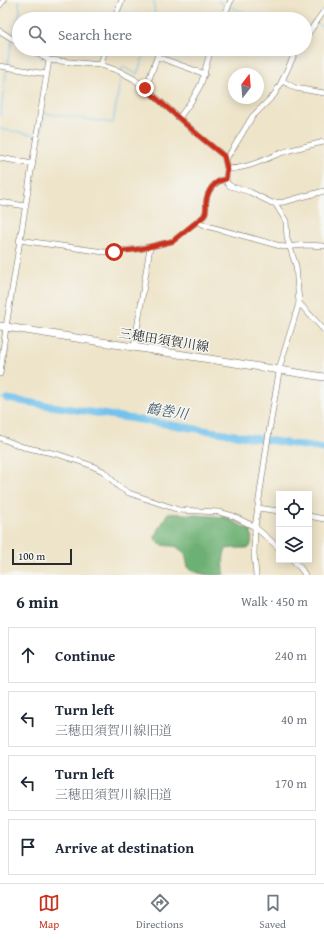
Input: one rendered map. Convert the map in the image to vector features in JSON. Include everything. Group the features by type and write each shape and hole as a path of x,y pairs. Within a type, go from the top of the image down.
{"main road":[{"name":"三穂田須賀川線","path":"3,326 324,378"}],"street":[{"path":"0,6 4,0"},
{"path":"117,12 122,0"},
{"path":"226,12 232,0"},
{"path":"312,28 324,11"},
{"path":"0,30 12,38"},
{"path":"42,56 49,60 101,65 119,71 134,79 226,158 226,179 230,186 250,192 275,203 286,218 287,238 296,266 299,303 280,370 267,444 255,526 254,553 256,575"},
{"path":"101,65 103,56"},
{"path":"179,118 192,100 205,74 209,56"},
{"path":"226,158 252,118 274,95 294,56"},
{"path":"149,91 148,82 158,57 205,74"},
{"path":"0,374 3,326 26,206 49,60"},
{"path":"0,66 46,74"},
{"path":"282,81 298,89 324,93"},
{"path":"227,169 250,166 284,152 324,142"},
{"path":"0,158 33,164"},
{"path":"19,240 104,252 150,247 173,241 206,213 207,199 211,188 216,182 226,179"},
{"path":"275,203 324,191"},
{"path":"0,202 26,206"},
{"path":"197,221 207,226 284,247 306,245 324,246"},
{"path":"134,348 150,247"},
{"path":"299,303 324,330"},
{"path":"0,438 24,447 57,454 90,465 103,471 119,487 129,493 179,510 222,513 255,526 276,545"},
{"path":"258,508 276,511"},
{"path":"312,517 324,519"},
{"path":"296,563 305,575"}],"green space":[{"path":"168,513 225,517 251,531 251,544 249,548 226,549 224,558 224,574 209,575 196,572 188,568 185,553 177,547 161,545 156,541 155,537"}],"waterway":[{"path":"19,0 20,12"},
{"path":"154,0 155,12"},
{"path":"218,0 223,5 227,6"},
{"path":"230,7 244,12"},
{"path":"317,23 324,28"},
{"path":"7,66 12,41"},
{"path":"121,70 123,67 137,74 143,56"},
{"path":"0,115 7,69"},
{"path":"38,135 40,136 44,113 113,123 121,74"},
{"path":"0,129 35,135"},
{"name":"鶴巻川","path":"0,398 7,399"},
{"name":"鶴巻川","path":"7,399 324,449"}],"route":[{"path":"114,252 140,249 173,241 204,216 207,209 207,199 212,186 216,182 226,179 226,158 145,88"}]}
